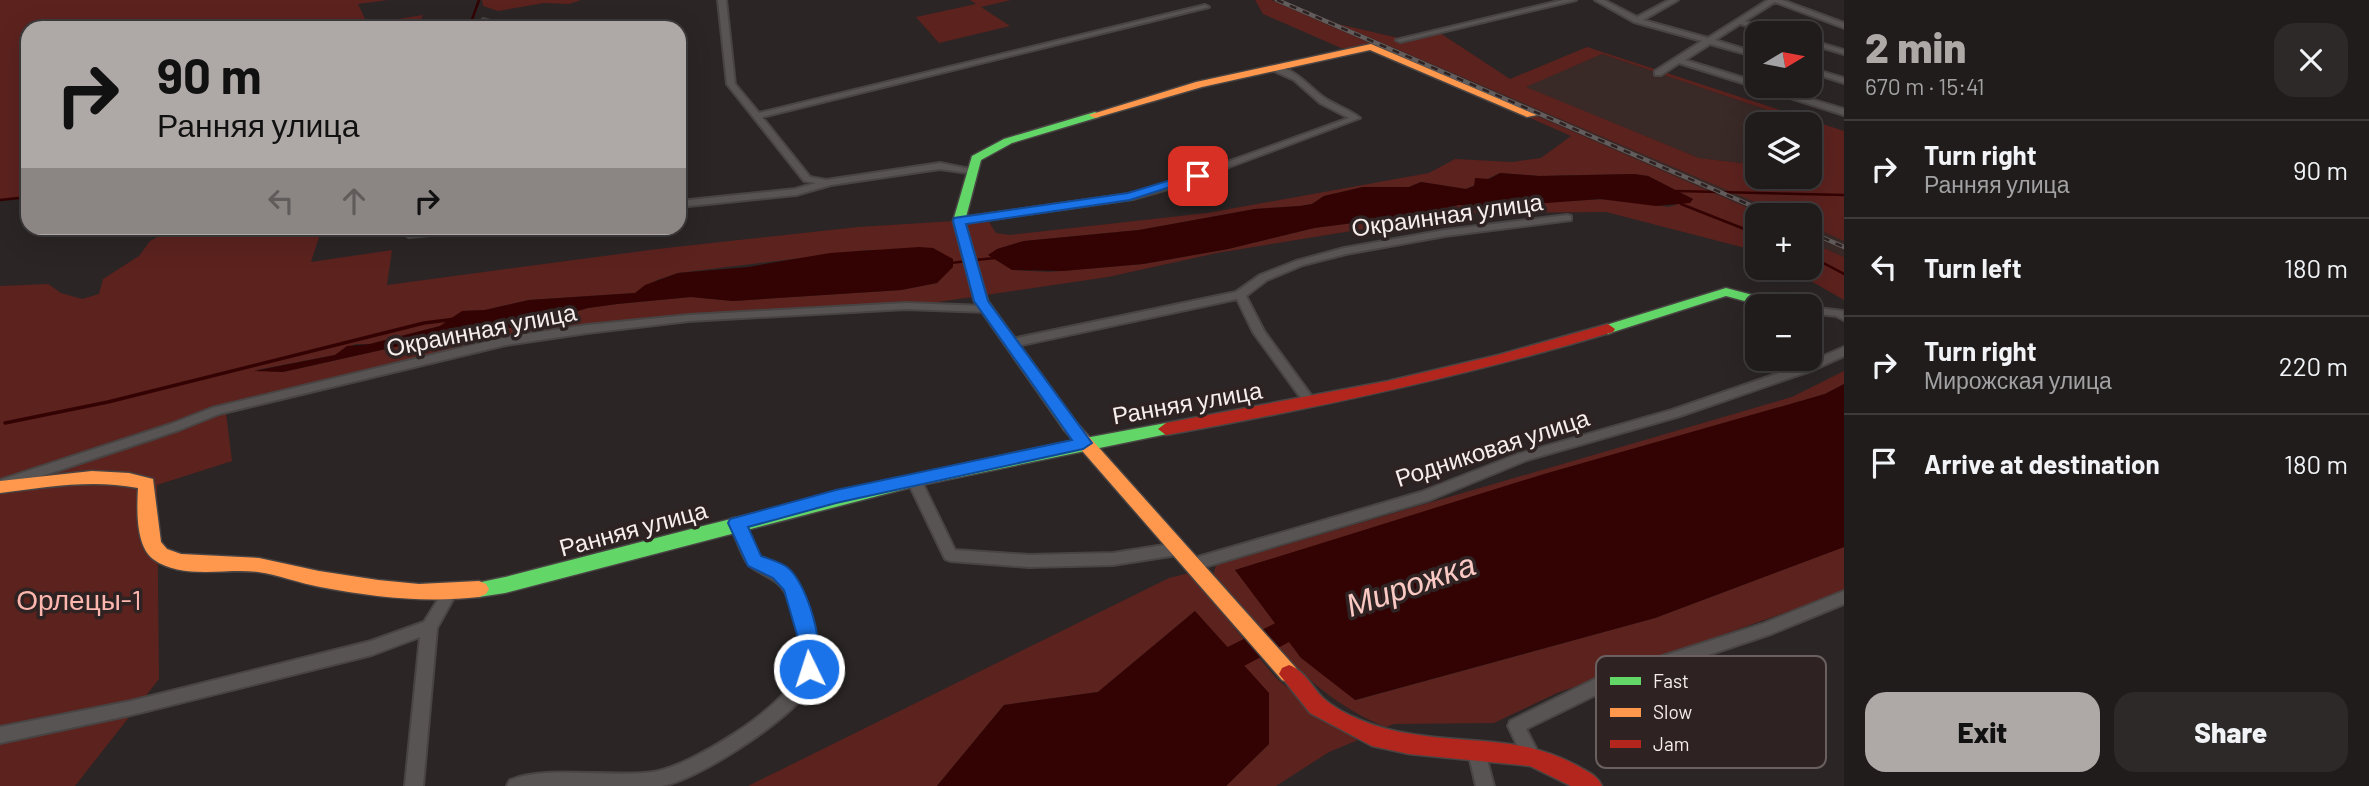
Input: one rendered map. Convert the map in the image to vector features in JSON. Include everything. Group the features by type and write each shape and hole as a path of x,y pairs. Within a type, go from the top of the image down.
{"street":[{"path":"722,0 731,84 807,179 830,182"},
{"path":"1400,40 1572,0"},
{"path":"1599,0 1637,20 1745,51"},
{"path":"1637,20 1674,0"},
{"path":"1658,73 1775,0 1844,26"},
{"path":"756,116 1205,7"},
{"path":"1804,10 1844,16"},
{"path":"1741,22 1745,23"},
{"path":"1822,46 1844,52"},
{"path":"1531,116 1371,47 1200,84 1008,141 976,158 959,221 981,301 1083,443 1317,706 1372,736 1409,744 1531,755 1591,786"},
{"path":"1678,60 1745,81"},
{"path":"959,221 1130,197 1175,184 1356,118 1323,101 1297,78 1277,69"},
{"path":"1822,75 1844,81"},
{"path":"1800,98 1844,112"},
{"path":"686,203 796,192 830,182 940,166 972,172"},
{"name":"Окраинная улица","path":"1012,343 1240,295 1247,287 1282,271 1345,250 1443,232 1567,218"},
{"name":"Ранняя улица","path":"0,486 127,476 147,483 146,507 154,549 161,555 182,561 252,564 321,579 449,594 505,585 836,496 1083,443 1310,402 1556,345 1726,292 1745,297"},
{"path":"1240,295 1259,331 1310,402"},
{"name":"Окраинная улица","path":"0,486 216,411 506,341 587,328 689,318 906,306 986,309"},
{"path":"1822,312 1842,315"},
{"name":"Родниковая улица","path":"1191,565 1425,496 1523,457 1621,431 1809,368 1844,351"},
{"path":"914,480 950,555 1029,561 1113,559 1177,549"},
{"path":"516,786 618,784 657,780 724,748 767,720 797,692 809,669 810,645 793,587 780,572 754,561 737,523"},
{"path":"414,786 429,627 449,594"},
{"path":"1683,656 1766,629 1844,597"},
{"path":"0,735 131,708 372,648 429,627"},
{"path":"1531,755 1517,726 1596,686"},
{"path":"1476,751 1485,786"}],"shaded area":[{"path":"1271,0 1282,0 1757,203 1745,203 1745,207"},
{"path":"1602,54 1774,112 1745,112 1745,164 1699,158 1524,87"},
{"path":"1822,231 1844,241 1844,257 1822,247"}],"green space":[{"path":"0,0 388,0 358,4 366,21 21,21 21,198 0,200"},
{"path":"482,0 581,0 569,4 544,3 498,11 483,6"},
{"path":"970,0 1011,0 981,7 1010,26 939,43 916,17 976,4"},
{"name":"Орлецы-1","path":"1255,0 1271,0 1745,207 1745,248 1606,212 1478,213 1431,218 1217,253 1108,277 938,302 590,324 505,339 225,405 232,461 157,485 159,679 75,786 0,786 0,286 48,284 61,293 82,299 99,294 103,279 139,256 150,241 162,235 320,235 311,262 392,250 387,285 657,249 858,227 987,219 996,233 1010,235 1207,213 1429,173 1455,159 1512,162 1541,158 1571,136 1374,49 1341,48 1263,14","holes":["1500,173 1539,176 1648,176 1693,199 1669,207 1612,199 1459,205 1407,216 1314,228 1228,249 1143,264 1049,272 1012,270 997,249 1024,241 1139,230 1255,209 1312,204 1324,196 1363,187 1409,187 1421,182 1466,189","867,250 880,250 949,270 937,283 901,290 733,301 691,297 588,308 514,329 500,325 484,327 283,372 256,370 335,355 355,344 370,344 440,326 463,311 485,310 529,300 635,293 657,280 678,273"]},
{"path":"423,15 420,21 385,21"},
{"path":"1338,24 1407,40 1440,33 1510,79 1587,47 1786,112 1774,112 1602,54 1526,87 1699,158 1745,164 1745,189 1822,189 1822,124 1844,131 1844,241 1822,231 1822,203 1757,203"},
{"path":"1822,247 1844,257 1844,300 1809,280 1822,280"},
{"path":"1844,371 1844,384 1825,394 1235,570 1356,700 1655,618 1844,547 1844,592 1662,656 1596,656 1596,679 1557,693 1494,723 1394,724 1386,727 1359,714 1312,682 1271,642 1213,575 1216,565 1792,397"},
{"path":"1189,573 1276,678 1330,723 1358,740 1329,752 1276,786 1226,786 1269,744 1195,611 1098,692 1004,705 937,786 748,786 1169,578"}],"water":[{"path":"1500,173 1539,176 1634,174 1648,176 1693,199 1690,203 1656,206 1600,199 1496,207 1459,205 1408,216 1314,228 1228,249 1143,264 1063,271 1012,270 988,255 997,249 1024,241 1139,230 1255,209 1312,204 1324,196 1363,187 1409,187 1421,182 1466,189 1474,186 1475,178 1489,179"},
{"path":"933,248 953,259 953,267 937,283 901,290 733,301 691,297 617,304 588,308 514,329 500,325 484,327 283,372 254,371 335,355 347,346 370,344 440,326 462,311 485,310 529,300 635,293 645,285 678,273 748,267 830,253"},
{"path":"1844,384 1844,547 1655,618 1355,700 1301,658 1235,570 1544,474 1825,394"},
{"path":"1195,611 1269,693 1269,744 1226,786 937,786 1004,705 1098,692"}],"waterway":[{"path":"472,21 479,0"},
{"path":"1677,191 1844,195"},
{"path":"0,200 21,198"},
{"path":"1681,204 1745,229"},
{"path":"975,260 995,258"},
{"path":"951,263 967,261"},
{"path":"1822,262 1844,274"},
{"path":"5,423 108,402 424,323 456,319"},
{"name":"Мирожка","path":"1208,671 1307,619"}],"railway":[{"path":"1277,0 1745,203"},
{"path":"1822,237 1844,247"}],"traffic: fast":[{"path":"1070,426 981,301 959,221 976,158 1008,141 1095,115"},
{"path":"1608,329 1726,292 1745,297"},
{"path":"479,589 505,585 916,480 1166,429"}],"traffic: slow":[{"path":"1095,115 1200,84 1371,47 1531,115"},
{"path":"1070,426 1289,674"},
{"path":"0,487 92,477 147,483 148,522 152,542 160,554 170,559 192,563 259,565 319,579 399,590 440,592 479,589"}],"traffic: jam":[{"path":"1166,429 1444,374 1608,329"},
{"path":"1289,674 1317,706 1372,736 1409,744 1531,756 1563,769 1591,786"}],"route":[{"path":"809,669 810,645 793,587 780,572 754,561 737,523 836,496 1083,443 981,301 959,221 1130,197 1198,176"}]}
